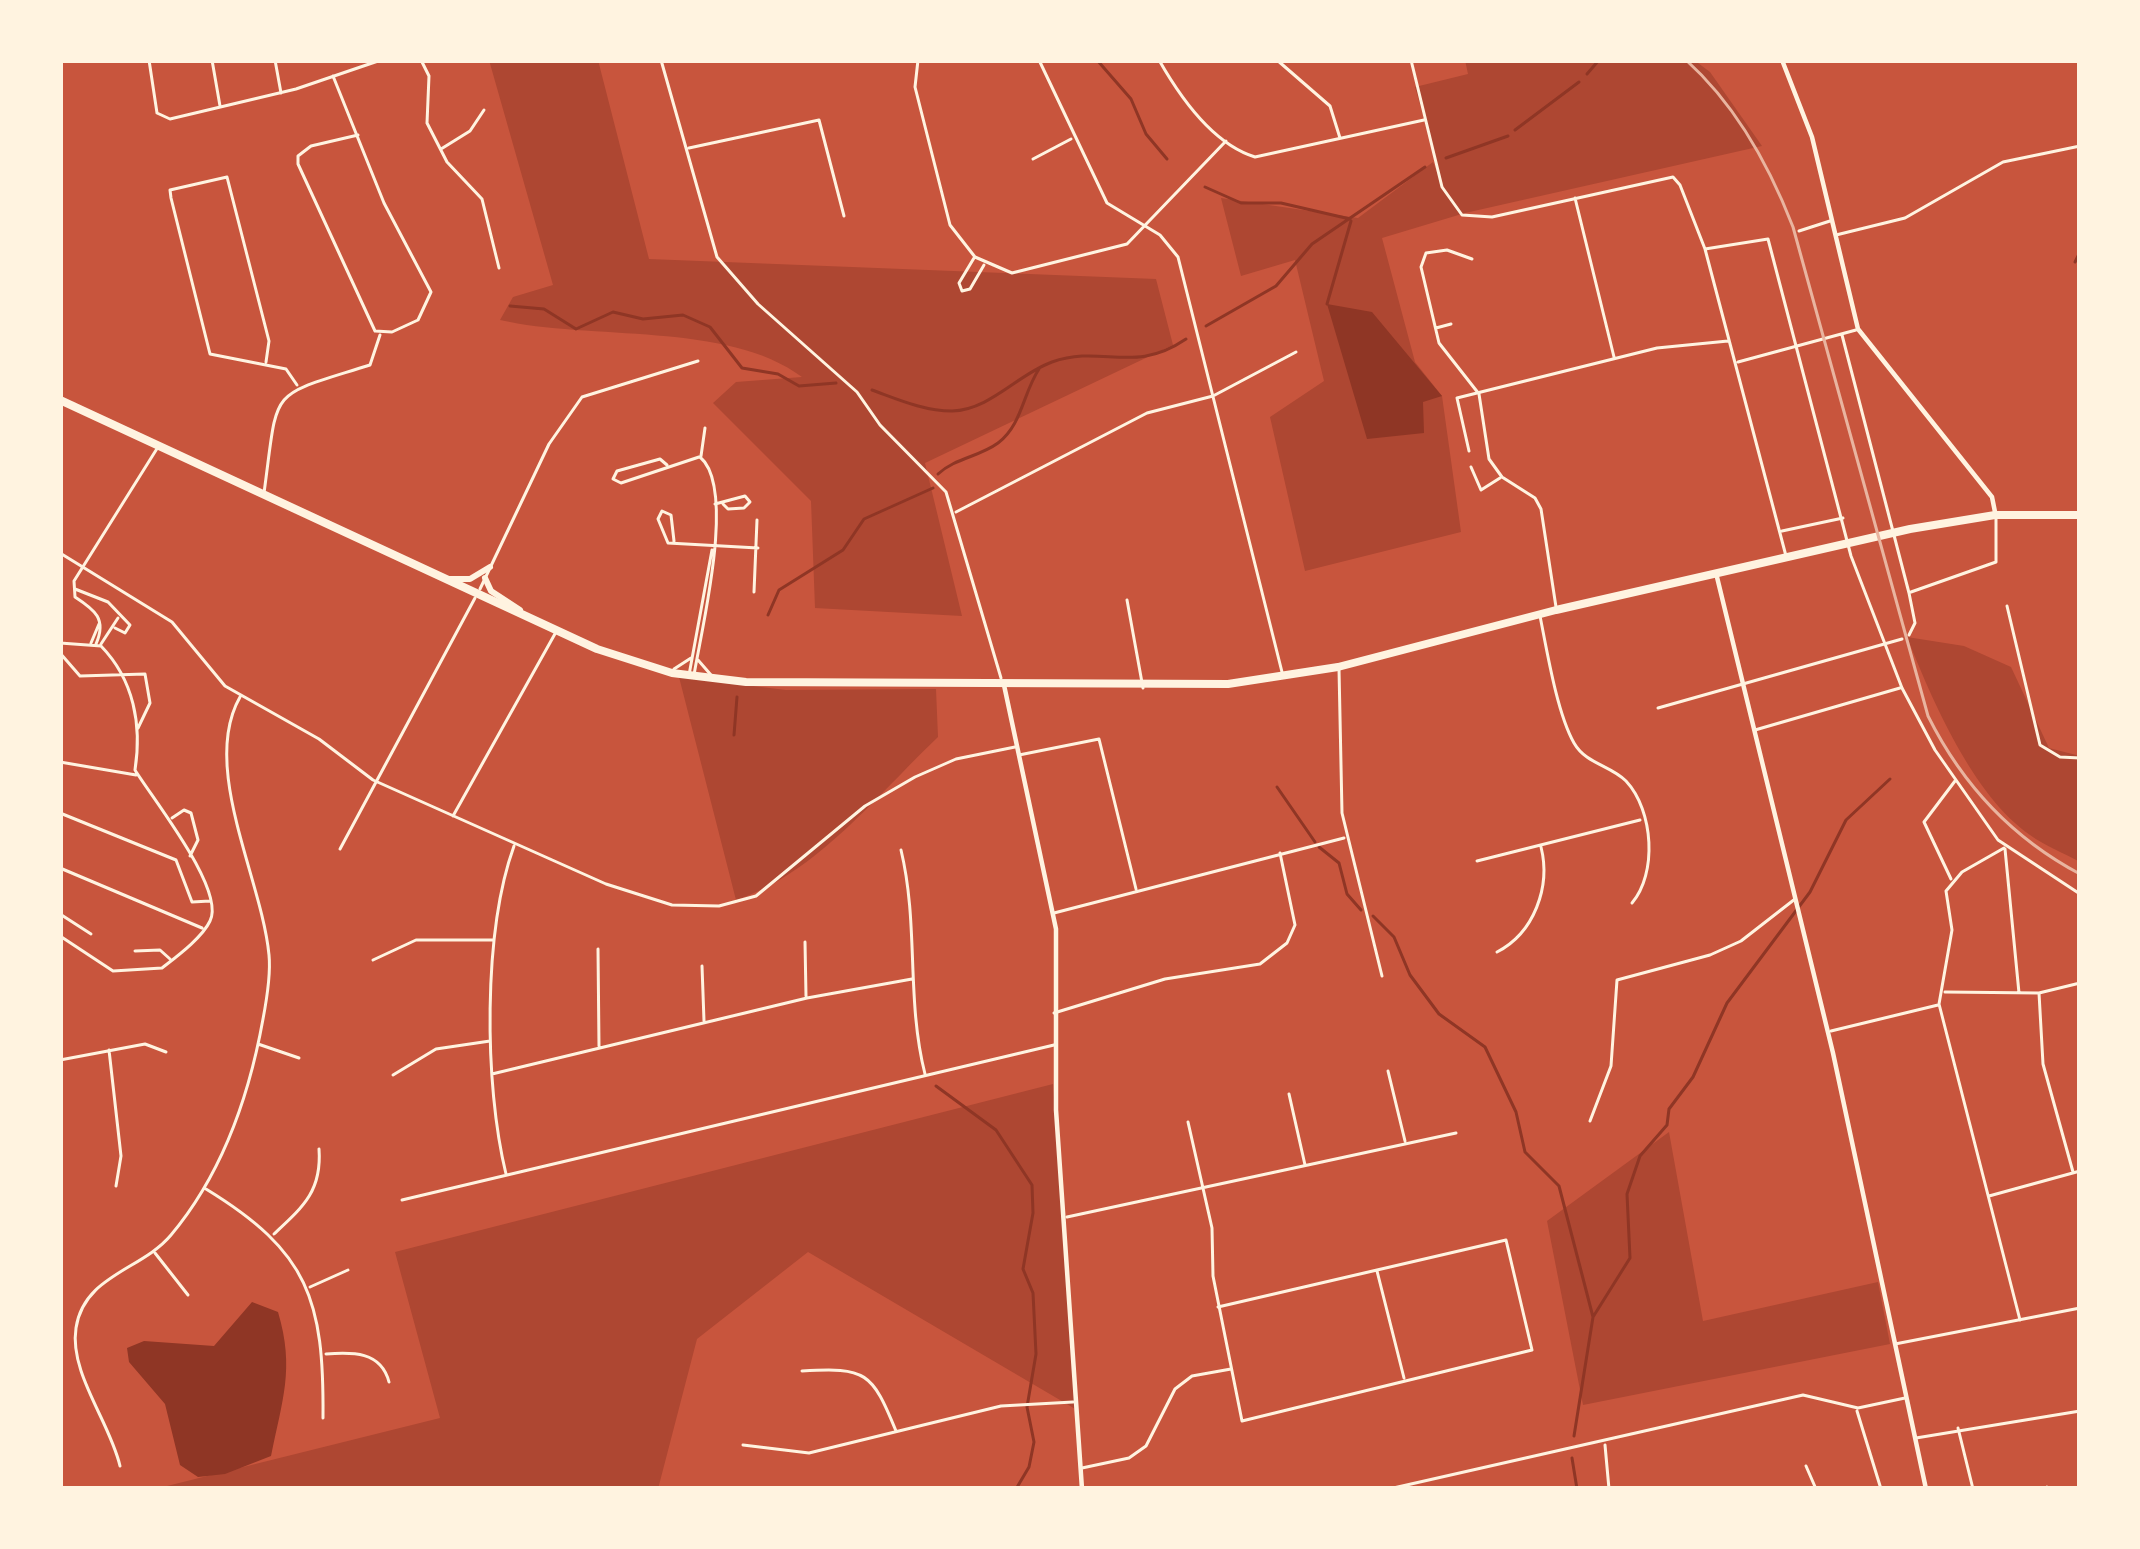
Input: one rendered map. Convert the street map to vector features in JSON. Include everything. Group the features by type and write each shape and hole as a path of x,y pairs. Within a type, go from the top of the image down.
{"highway":[{"path":"60,400 556,630 669,672 717,680 1143,688 1283,678 1945,522 1995,515 2080,515"}],"main road":[{"path":"444,579 470,579 490,567"},
{"path":"485,578 499,597 538,621"}],"street":[{"path":"149,60 160,117 281,92 381,60"},
{"path":"212,60 220,107"},
{"path":"275,60 281,92"},
{"path":"421,60 429,76 425,114 440,150 482,199 499,268"},
{"path":"661,60 717,257 758,304 857,392 880,425 946,491 955,512 1004,685 1054,913 1054,1045 1082,1489"},
{"path":"918,60 915,87 950,225 975,257 1012,273 1113,250 1146,227 1226,141"},
{"path":"1039,60 1107,202 1176,253 1283,678"},
{"path":"1159,60 1186,102 1226,141 1264,157 1426,119"},
{"path":"1277,60 1330,106 1340,140"},
{"path":"1412,60 1442,187 1462,215 1492,217 1673,177 1688,198 1705,249 1781,531 1792,556"},
{"path":"1782,60 1812,136 1858,329 1992,497 2000,553 1996,562 1909,593"},
{"path":"333,76 391,218 431,292 418,320 380,334"},
{"path":"440,150 470,130 484,110"},
{"path":"688,148 819,120 844,216"},
{"path":"264,496 277,411 297,385 370,365 380,334 308,190 298,156 311,146 358,135"},
{"path":"1033,159 1073,138"},
{"path":"1835,235 1905,218 2003,162 2080,146"},
{"path":"266,362 268,340 230,184 226,177 217,176 178,185 170,190 171,198 210,355 266,362 286,369 297,385"},
{"path":"1575,198 1614,359"},
{"path":"1799,231 1832,220"},
{"path":"1705,249 1768,238 1850,556 1902,688 1956,779 2005,847 2080,894"},
{"path":"1472,259 1448,250 1422,259 1436,328 1445,358 1467,373 1479,394 1488,453 1502,477 1535,498 1541,509 1556,610"},
{"path":"975,257 959,284 962,290 970,289 985,263"},
{"path":"1436,328 1451,324"},
{"path":"1736,362 1858,329"},
{"path":"1842,335 1909,593 1915,621 1909,635"},
{"path":"1469,451 1457,398 1614,359 1730,341"},
{"path":"955,512 1147,413 1214,396 1296,352"},
{"path":"340,849 477,594 549,444 582,397 698,361"},
{"path":"700,458 705,428"},
{"path":"117,622 100,621 75,597 74,588 159,446"},
{"path":"667,465 660,459 633,466 613,478 619,483 700,458"},
{"path":"691,676 714,548 712,472 700,458"},
{"path":"633,466 636,478"},
{"path":"1471,467 1481,490 1502,477"},
{"path":"713,505 723,504"},
{"path":"674,541 671,515 662,511 657,518 663,538 674,541 714,548 758,548"},
{"path":"1781,531 1843,518"},
{"path":"754,592 758,520"},
{"path":"60,553 172,622 212,672 241,696 319,739 373,780 606,884 672,905 732,904 785,877 865,806 915,778 956,759 1015,747"},
{"path":"1716,573 1828,1031 1926,1489"},
{"path":"74,588 111,604 117,622"},
{"path":"1127,600 1143,688"},
{"path":"2007,606 2040,745 2060,757 2080,758"},
{"path":"1540,614 1575,744 1629,784 1642,820 1651,868 1632,904"},
{"path":"96,644 100,621"},
{"path":"96,644 117,622"},
{"path":"453,816 556,630"},
{"path":"1658,708 1887,647 1902,639"},
{"path":"60,643 96,644 124,674 137,730 138,775 203,872 212,918 162,968 112,971 60,935"},
{"path":"60,653 80,676 142,673 150,703 137,730"},
{"path":"669,672 695,654"},
{"path":"695,654 717,680"},
{"path":"1339,668 1339,770 1346,837 1382,976"},
{"path":"1755,730 1902,688"},
{"path":"119,1466 78,1356 75,1332 81,1310 104,1281 154,1252 204,1188 231,1140 256,1044 269,955 238,826 225,730 241,696"},
{"path":"1018,756 1099,740 1136,892"},
{"path":"60,762 138,775"},
{"path":"1952,881 1924,822 1956,779"},
{"path":"171,819 182,811 191,813 198,840 190,856"},
{"path":"60,813 176,860 192,902 210,901"},
{"path":"1478,861 1642,820"},
{"path":"1054,913 1346,837"},
{"path":"506,1176 494,1121 492,1074 501,887 514,845"},
{"path":"1497,952 1521,936 1533,918 1544,876 1541,845"},
{"path":"2005,847 1952,881 1945,899 1952,930 1940,1004 2020,1320"},
{"path":"2005,847 2019,993"},
{"path":"901,850 914,910 914,1030 926,1076"},
{"path":"1054,1013 1165,980 1240,970 1273,956 1295,925 1280,853"},
{"path":"60,868 203,929"},
{"path":"1589,1121 1611,1066 1617,980 1725,948 1796,898"},
{"path":"60,914 91,934"},
{"path":"373,960 416,940 496,940"},
{"path":"805,942 807,998"},
{"path":"598,949 599,1048"},
{"path":"135,951 160,950 171,961"},
{"path":"702,966 704,1023"},
{"path":"492,1074 807,998 912,980"},
{"path":"1943,992 2039,993 2080,983"},
{"path":"1989,1196 2076,1172 2043,1064 2039,993"},
{"path":"1828,1031 1940,1004"},
{"path":"393,1075 436,1048 493,1041"},
{"path":"60,1060 148,1044 166,1052"},
{"path":"256,1044 298,1058"},
{"path":"402,1200 1054,1045"},
{"path":"109,1050 122,1156 116,1186"},
{"path":"1388,1071 1406,1143"},
{"path":"1289,1094 1305,1167"},
{"path":"1188,1122 1205,1190 1218,1306 1245,1421 1532,1350 1506,1240 1218,1306"},
{"path":"1065,1217 1456,1133"},
{"path":"273,1236 314,1194 321,1176 319,1149"},
{"path":"204,1188 273,1236 309,1288 324,1354 323,1418"},
{"path":"154,1252 188,1295"},
{"path":"1376,1268 1404,1380"},
{"path":"309,1288 348,1270"},
{"path":"1894,1344 2080,1308"},
{"path":"324,1354 356,1352 374,1359 388,1382"},
{"path":"802,1371 849,1368 867,1375 898,1435"},
{"path":"1080,1469 1129,1458 1146,1446 1175,1389 1192,1376 1233,1368"},
{"path":"1389,1489 1605,1444 1803,1395 1858,1408 1905,1398"},
{"path":"743,1445 809,1453 898,1435 1001,1406 1075,1402"},
{"path":"1858,1408 1882,1489"},
{"path":"1915,1438 2080,1411"},
{"path":"1958,1428 1973,1489"},
{"path":"1605,1444 1609,1489"},
{"path":"1806,1466 1816,1489"}],"shaded area":[{"path":"489,60 598,60 649,259 1156,279 1173,345 925,463 962,616 815,608 811,501 713,403 736,382 802,377 736,347 500,320 513,297 553,285"},
{"path":"1465,60 1694,60 1710,72 1762,146 1465,213 1382,238 1415,362 1442,396 1461,532 1305,571 1270,417 1324,381 1295,260 1241,276 1221,198 1358,218 1433,162 1446,195 1415,87 1468,74"},
{"path":"1327,304 1372,312 1442,396 1423,402 1424,433 1367,439"},
{"path":"1907,637 1964,646 2011,667 2049,748 2080,756 2080,862 2030,835 1990,796 1956,745"},
{"path":"679,677 786,690 936,689 938,737 819,852 793,872 736,900"},
{"path":"1053,1084 1077,1410 808,1252 697,1339 658,1489 155,1489 440,1418 395,1252"},
{"path":"1669,1132 1703,1321 1878,1282 1890,1344 1583,1405 1547,1221"},
{"path":"252,1302 278,1312 286,1351 285,1384 271,1456 225,1474 198,1477 180,1465 165,1404 129,1362 127,1348 144,1341 214,1346"}],"waterway":[{"path":"1097,60 1131,99 1146,134 1167,159"},
{"path":"1587,74 1599,60"},
{"path":"1515,130 1579,82"},
{"path":"1446,158 1508,136"},
{"path":"1206,326 1276,286 1312,244 1425,167"},
{"path":"1205,187 1241,203 1281,203 1350,219"},
{"path":"1327,304 1351,221"},
{"path":"2075,262 2080,252"},
{"path":"510,306 544,309 576,329 613,312 643,319 683,315 710,327 742,368 778,374 799,386 836,383"},
{"path":"872,390 931,409 966,409 1052,362 1070,357 1150,355 1186,339"},
{"path":"938,474 1006,436 1039,369"},
{"path":"768,615 779,590 843,550 864,519 933,488"},
{"path":"734,735 737,697"},
{"path":"1593,1317 1630,1258 1627,1194 1640,1156 1667,1125 1669,1109 1693,1077 1727,1003 1810,892 1846,820 1890,779"},
{"path":"1277,787 1315,842"},
{"path":"1319,847 1339,863 1347,894 1361,910"},
{"path":"1373,916 1394,937 1410,975 1439,1014 1485,1047 1516,1112 1525,1152 1559,1186 1593,1317 1574,1436"},
{"path":"936,1086 996,1130 1032,1185 1033,1213 1023,1269 1033,1293 1036,1354 1027,1407 1034,1442 1029,1467 1016,1489"},
{"path":"1572,1458 1577,1489"}],"railway":[{"path":"1686,60 1749,137 1793,227 1928,716 1991,807 2032,844 2080,874"}]}
